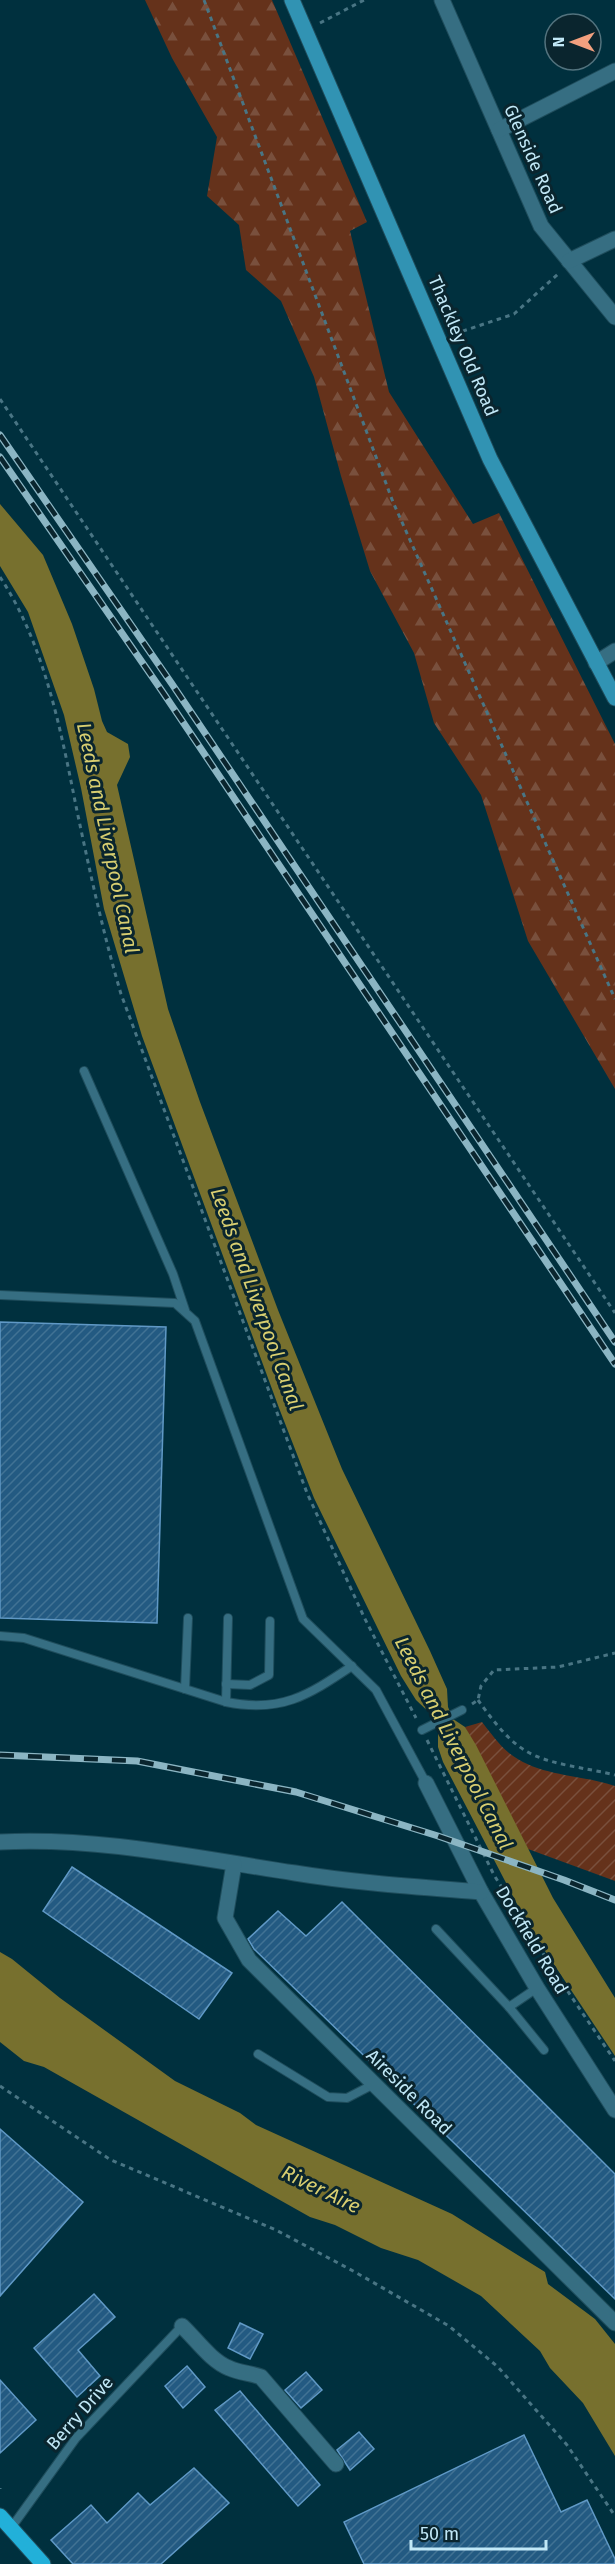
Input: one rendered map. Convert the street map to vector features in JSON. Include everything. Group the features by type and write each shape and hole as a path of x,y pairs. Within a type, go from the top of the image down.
{"main road":[{"path":"0,2516 43,2564"}],"street":[{"name":"Thackley Old Road","path":"292,0 490,459 615,698"},
{"name":"Glenside Road","path":"442,0 541,226 615,317"},
{"path":"499,129 615,71"},
{"path":"570,262 615,239"},
{"path":"596,663 615,651"},
{"name":"Dockfield Road","path":"426,1783 481,1892 537,1988 615,2110"},
{"path":"0,1842 37,1840 152,1849 234,1864 402,1886 481,1892"},
{"name":"Aireside Road","path":"234,1864 225,1918 249,1960 615,2323"},
{"path":"182,2326 229,2369 245,2371 261,2377 336,2464"}],"lane":[{"path":"84,1071 173,1274 186,1313"},
{"path":"0,1295 175,1303 195,1321 303,1619 376,1690 426,1783"},
{"path":"185,1689 188,1618"},
{"path":"226,1702 228,1618"},
{"path":"226,1684 250,1684 269,1675 270,1621"},
{"path":"0,1635 24,1638 226,1702 249,1707 284,1704 314,1691 352,1666"},
{"path":"422,1730 462,1710"},
{"path":"436,1929 509,2007 544,2050"},
{"path":"509,2007 537,1988"},
{"path":"258,2054 328,2097 346,2098 374,2084"},
{"name":"Berry Drive","path":"11,2528 76,2438 182,2326"}],"path":[{"path":"204,0 393,502 615,999"},
{"path":"318,23 364,0"},
{"path":"438,339 514,314 570,262"},
{"path":"0,399 615,1313"},
{"path":"0,577 12,595 55,706 103,936 129,1016 307,1492 364,1617 494,1875 549,1964 615,2061"},
{"path":"462,1710 478,1700 481,1686 494,1670 558,1667 615,1653"},
{"path":"478,1700 511,1739 524,1750 538,1757 615,1775"},
{"path":"0,2086 111,2160 276,2230 449,2326 498,2367 559,2436 615,2516"}],"green space":[{"path":"145,0 272,0 367,222 350,231 389,392 473,524 499,513 615,744 615,1089 528,941 481,795 434,723 414,653 370,571 314,377 281,301 246,270 239,225 207,196 217,137 172,58"},
{"path":"482,1722 509,1753 533,1767 615,1786 615,1881 528,1849 465,1727"}],"water":[{"name":"Leeds and Liverpool Canal","path":"0,504 43,555 72,624 94,689 102,721 107,732 128,744 130,757 117,785 168,1009 200,1102 278,1310 342,1469 447,1689 448,1707 453,1719 465,1727 476,1745 553,1898 615,1998 615,2056 529,1927 443,1762 438,1747 438,1725 434,1717 416,1700 401,1676 314,1498 142,1036 104,909 81,788 64,715 28,612 0,566"},
{"name":"River Aire","path":"0,1952 175,2081 240,2113 256,2125 452,2214 545,2272 548,2284 595,2319 615,2344 615,2456 583,2403 550,2368 540,2351 481,2296 418,2260 381,2248 335,2225 310,2217 44,2067 24,2061 0,2042"}],"building":[{"path":"0,1322 166,1327 157,1623 0,1618"},
{"path":"72,1867 232,1973 199,2019 43,1911"},
{"path":"342,1902 615,2174 615,2299 254,1949 248,1939 278,1911 306,1936"},
{"path":"0,2129 83,2202 0,2296"},
{"path":"94,2294 115,2317 78,2350 100,2376 77,2397 34,2348"},
{"path":"240,2323 263,2334 250,2359 228,2348"},
{"path":"187,2366 205,2387 183,2408 165,2386"},
{"path":"306,2372 322,2390 301,2408 285,2390"},
{"path":"0,2380 36,2420 0,2453"},
{"path":"240,2391 320,2485 298,2506 215,2410"},
{"path":"359,2432 374,2449 350,2470 337,2450"},
{"path":"524,2435 561,2512 587,2500 615,2559 615,2564 364,2564 344,2522"},
{"path":"194,2468 229,2503 161,2564 73,2564 51,2540 91,2505 107,2523 138,2493 150,2505"}],"railway":[{"path":"0,435 172,684 615,1342"},
{"path":"0,457 162,691 615,1364"},
{"path":"0,1755 137,1761 296,1792 438,1836 615,1900"}]}
